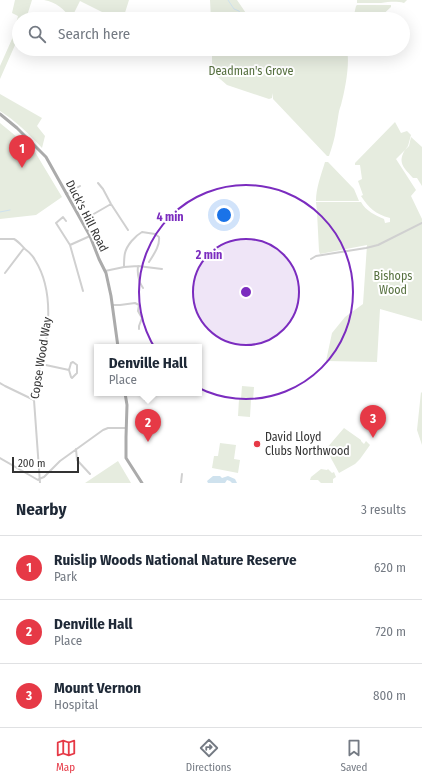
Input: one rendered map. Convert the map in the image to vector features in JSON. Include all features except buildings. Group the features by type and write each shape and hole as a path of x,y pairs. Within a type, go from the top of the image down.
{"main road":[{"name":"Duck's Hill Road","path":"0,114 17,128 46,157 90,236 105,271 118,344"},
{"path":"126,396 127,405 126,458 142,483"}],"street":[{"path":"98,183 128,230"},
{"path":"66,194 80,186"},
{"path":"85,228 92,215 112,204"},
{"path":"66,221 63,217 56,222 70,245 83,291"},
{"path":"311,259 316,256 378,245 422,223"},
{"path":"124,267 125,254 128,247 142,232 155,234 159,237 157,249 149,262"},
{"path":"70,245 90,236"},
{"name":"Copse Wood Way","path":"0,239 14,239 35,260 47,291 48,321 34,400 40,483"},
{"path":"5,273 24,248"},
{"path":"105,271 138,266 162,269"},
{"path":"138,266 137,273 143,288"},
{"path":"112,305 135,303 139,305 138,312 142,318 139,329"},
{"path":"73,362 77,365 77,373 72,378 70,377 69,370 71,363 73,362"},
{"path":"41,364 69,370"},
{"path":"0,382 34,400"},
{"path":"145,400 146,396"},
{"path":"0,458 38,480 60,461 103,430 108,428 126,428"},
{"path":"76,449 76,460 90,474"},
{"path":"181,483 182,474"}],"green space":[{"path":"15,0 32,0 28,12 12,12"},
{"path":"44,0 129,0 125,12 102,12 80,1 74,12 66,12 52,2"},
{"path":"210,0 237,0 245,12 211,12"},
{"path":"357,0 407,0 404,3 357,3"},
{"path":"391,5 391,7 386,12 355,12 356,6"},
{"path":"12,39 12,52 0,79 0,66"},
{"name":"Deadman's Grove","path":"212,56 348,56 343,99 329,156 327,156 273,99 273,93 272,98 269,99 227,85 212,72"},
{"path":"0,94 42,118 37,126 45,136 42,148 22,128 0,111"},
{"name":"Bishops Wood","path":"395,122 401,133 407,131 411,135 408,146 396,159 416,190 411,196 422,219 422,321 380,309 377,362 326,361 332,333 345,317 363,304 367,245 320,254 316,202 361,202 368,210 384,219 385,223 390,222 390,218 380,215 373,210 361,196 363,195 358,181 362,179 360,165 355,165 355,163"},
{"path":"0,123 35,152 62,197 36,215 0,219"},
{"path":"411,137 422,147 422,186 417,178 413,178 403,165 402,158 405,150 409,146"},
{"path":"325,162 328,162 354,189 359,201 316,201 318,186"},
{"path":"242,386 254,387 253,400 251,400 250,417 238,416 239,399 241,399"},
{"path":"421,392 422,393 422,445 417,430"},
{"path":"344,428 361,440 364,444 366,441 370,445 355,464 339,473 326,449"},
{"path":"220,443 236,445 234,459 240,460 238,473 212,468 214,456 218,456"},
{"path":"118,461 131,483 85,483"},
{"path":"321,469 328,469 332,473 334,472 336,477 333,479 333,483 321,483 318,480 310,480 311,477"}],"water":[{"path":"213,476 220,476 222,478 228,476 235,479 237,483 232,483 227,480 225,483 208,483 207,481"}],"waterway":[{"path":"228,0 234,9 240,12"},
{"path":"0,212 10,210"}],"place":[{"name":"Ruislip Woods National Nature Reserve","path":"22,168"},
{"name":"Mount Vernon","path":"373,438"},
{"name":"Denville Hall","path":"148,442"},
{"name":"David Lloyd Clubs Northwood","path":"257,444"}]}
